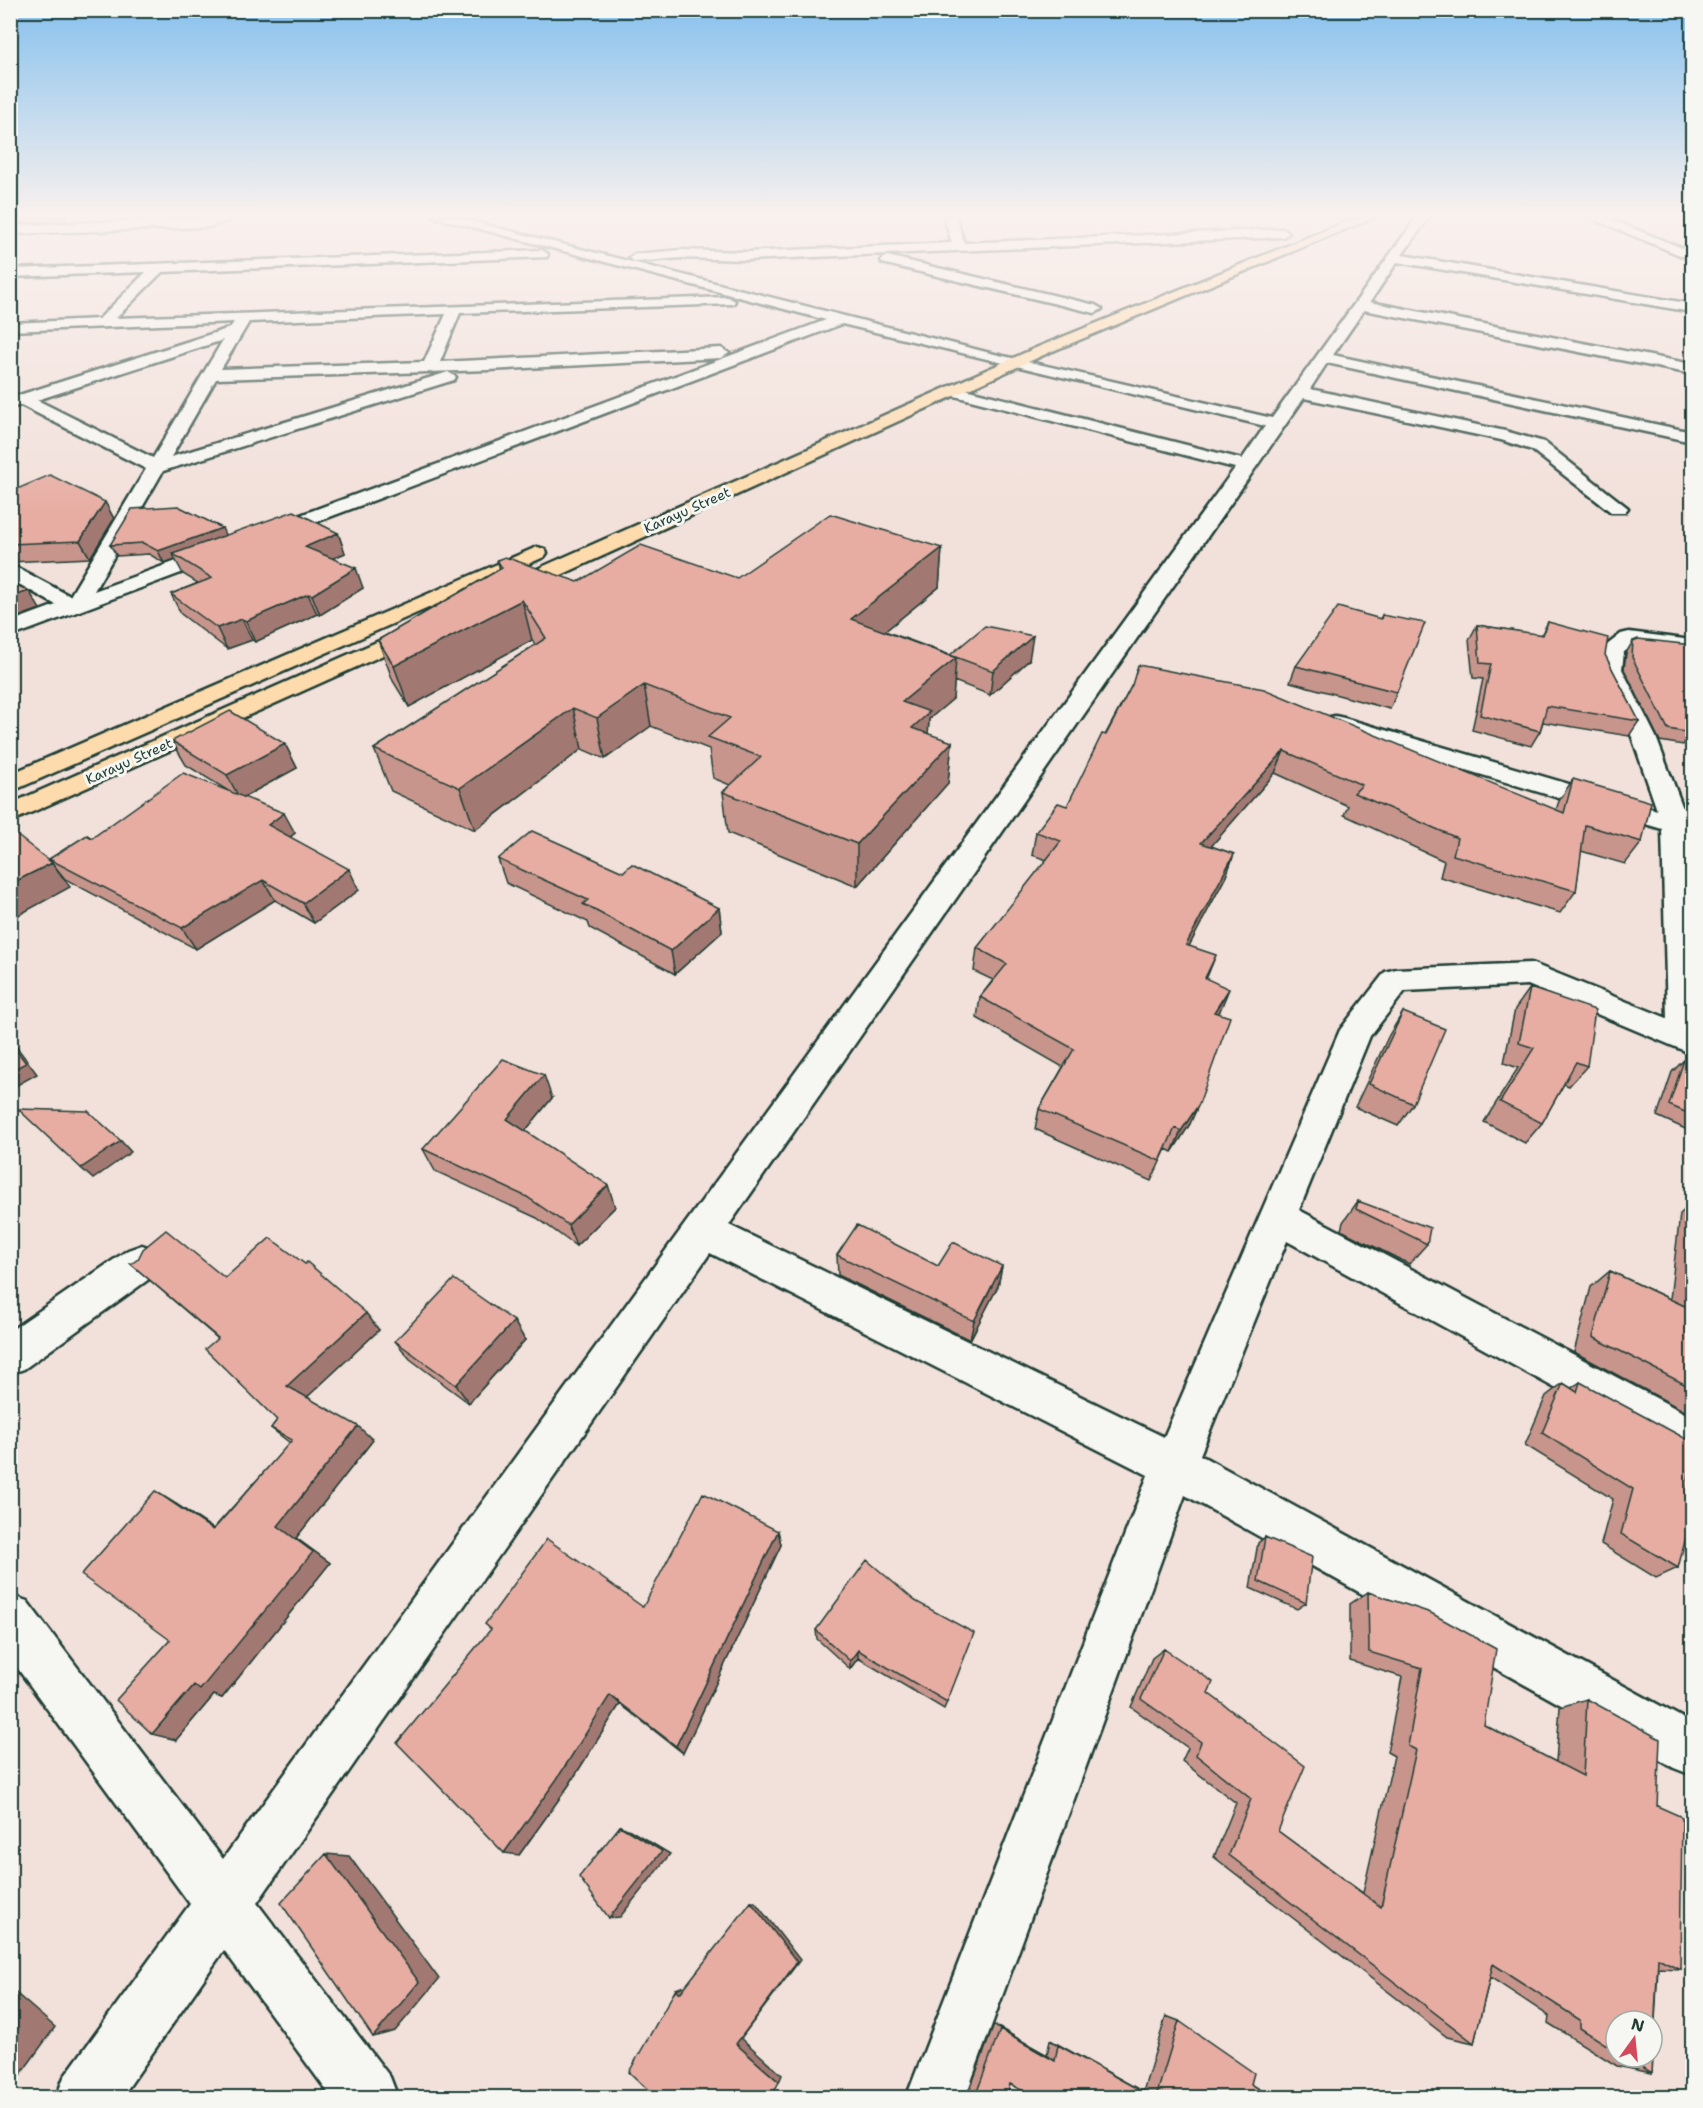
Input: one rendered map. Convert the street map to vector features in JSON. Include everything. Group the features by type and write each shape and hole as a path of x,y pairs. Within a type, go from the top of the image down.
{"main road":[{"path":"832,423 1080,315"},
{"name":"Karayu Street","path":"487,600 1125,315"},
{"name":"Karayu Street","path":"10,784 558,544"},
{"name":"Karayu Street","path":"10,814 444,619"}],"street":[{"path":"103,323 111,315"},
{"path":"10,327 103,323 240,324 308,315"},
{"path":"430,367 452,315"},
{"path":"827,315 1015,363 1277,424"},
{"path":"85,2097 704,1232 1123,660 1247,466 1354,315"},
{"path":"1415,315 1692,369"},
{"path":"10,630 841,319"},
{"path":"74,607 240,324"},
{"path":"17,402 240,324"},
{"path":"10,333 32,326"},
{"path":"211,374 488,365 753,351"},
{"path":"1324,358 1692,437"},
{"path":"17,402 156,467 488,365"},
{"path":"953,391 1247,466"},
{"path":"1300,392 1505,436 1538,446 1618,508"},
{"path":"10,570 74,607"},
{"path":"935,2097 1174,1465 1356,1030 1396,980 1531,974 1688,1040 1684,827 1644,737 1610,669 1613,649 1629,639 1692,647"},
{"path":"1315,717 1684,827"},
{"path":"1278,1217 1692,1440"},
{"path":"704,1232 1174,1465 1692,1750"},
{"path":"10,1355 142,1262"},
{"path":"10,1618 369,2097"}],"building":[{"path":"50,475 105,502 80,541 10,544 10,492"},
{"path":"178,506 222,528 158,551 143,543 110,545 132,509"},
{"path":"294,511 338,533 305,547 356,568 312,595 308,594 246,621 242,619 217,628 171,594 212,578 173,554"},
{"path":"830,514 942,548 851,619 956,658 902,702 930,712 912,728 952,742 857,844 723,792 761,757 708,737 730,718 644,685 597,718 573,708 460,788 374,749 546,638 522,600 394,666 378,640 502,568 497,560 505,557 578,582 641,545 737,578"},
{"path":"10,582 29,591 10,597"},
{"path":"1338,607 1381,619 1382,615 1425,623 1397,692 1296,666"},
{"path":"1548,622 1608,638 1605,655 1639,721 1547,706 1540,731 1480,715 1491,664 1480,663 1477,625 1543,635"},
{"path":"985,626 1033,636 993,671 950,655"},
{"path":"1638,639 1692,645 1691,733 1668,729 1632,657 1633,641"},
{"path":"1138,665 1264,689 1564,813 1573,779 1651,802 1642,842 1585,825 1576,891 1453,855 1457,838 1354,793 1362,785 1284,751 1201,843 1234,854 1186,945 1216,955 1205,978 1229,989 1214,1012 1230,1017 1199,1104 1181,1131 1175,1128 1160,1161 1039,1109 1074,1049 980,997 1007,964 977,948 1061,841 1036,832 1058,803 1067,806 1102,734 1106,735 1132,685"},
{"path":"230,711 285,744 227,775 172,741"},
{"path":"183,773 284,813 268,825 349,869 303,903 263,880 182,928 49,859 87,835 92,838"},
{"path":"10,830 52,863 10,884"},
{"path":"532,831 623,872 632,864 719,908 671,951 583,904 588,900 498,859"},
{"path":"1530,988 1595,1010 1587,1066 1576,1062 1542,1123 1500,1102 1534,1048 1519,1043"},
{"path":"1403,1012 1445,1029 1413,1104 1369,1084"},
{"path":"10,1042 26,1063 10,1071"},
{"path":"503,1059 544,1075 507,1119 608,1185 568,1225 527,1197 423,1149"},
{"path":"1684,1060 1692,1064 1692,1115 1669,1105"},
{"path":"18,1109 88,1111 121,1141 81,1168"},
{"path":"1358,1201 1430,1228 1427,1244 1356,1209"},
{"path":"857,1225 938,1266 953,1242 1002,1266 974,1321 837,1255"},
{"path":"166,1230 225,1278 270,1238 305,1264 307,1262 366,1313 287,1386 358,1426 278,1526 313,1552 200,1690 194,1685 152,1734 116,1700 170,1640 81,1575 155,1491 213,1530 292,1440 271,1428 277,1420 205,1349 218,1338 131,1264 138,1259 143,1249"},
{"path":"1610,1271 1689,1308 1692,1272 1692,1388 1593,1337"},
{"path":"454,1279 514,1321 456,1385 395,1341"},
{"path":"1580,1382 1692,1442 1686,1502 1692,1505 1692,1514 1678,1568 1621,1534 1633,1489 1542,1433 1563,1383 1577,1392"},
{"path":"703,1493 778,1531 676,1746 610,1695 557,1779 504,1853 397,1743 491,1629 485,1624 547,1539 643,1607"},
{"path":"1265,1537 1312,1557 1306,1603 1258,1581"},
{"path":"867,1560 915,1601 974,1633 947,1702 858,1650 850,1661 816,1630"},
{"path":"1368,1592 1431,1613 1496,1649 1484,1725 1583,1776 1587,1699 1660,1739 1657,1806 1682,1817 1680,1969 1658,1958 1655,2009 1604,2009 1604,2043 1580,2028 1580,2020 1493,1964 1474,2043 1229,1855 1251,1799 1196,1755 1201,1742 1141,1699 1164,1649 1213,1682 1208,1693 1305,1766 1278,1831 1381,1907 1416,1750 1408,1746 1422,1668 1369,1652"},
{"path":"620,1826 662,1851 609,1918 579,1877"},
{"path":"326,1854 419,1982 373,2037 281,1903"},
{"path":"751,1902 797,1962 736,2044 779,2082 771,2097 656,2097 629,2072 676,1989 680,1993"},
{"path":"1179,2021 1254,2073 1251,2084 1272,2097 1156,2097"},
{"path":"10,2027 16,2032 10,2040"},
{"path":"1000,2030 1055,2061 1058,2045 1152,2097 1034,2097 1010,2084 1007,2097 975,2097"}]}
